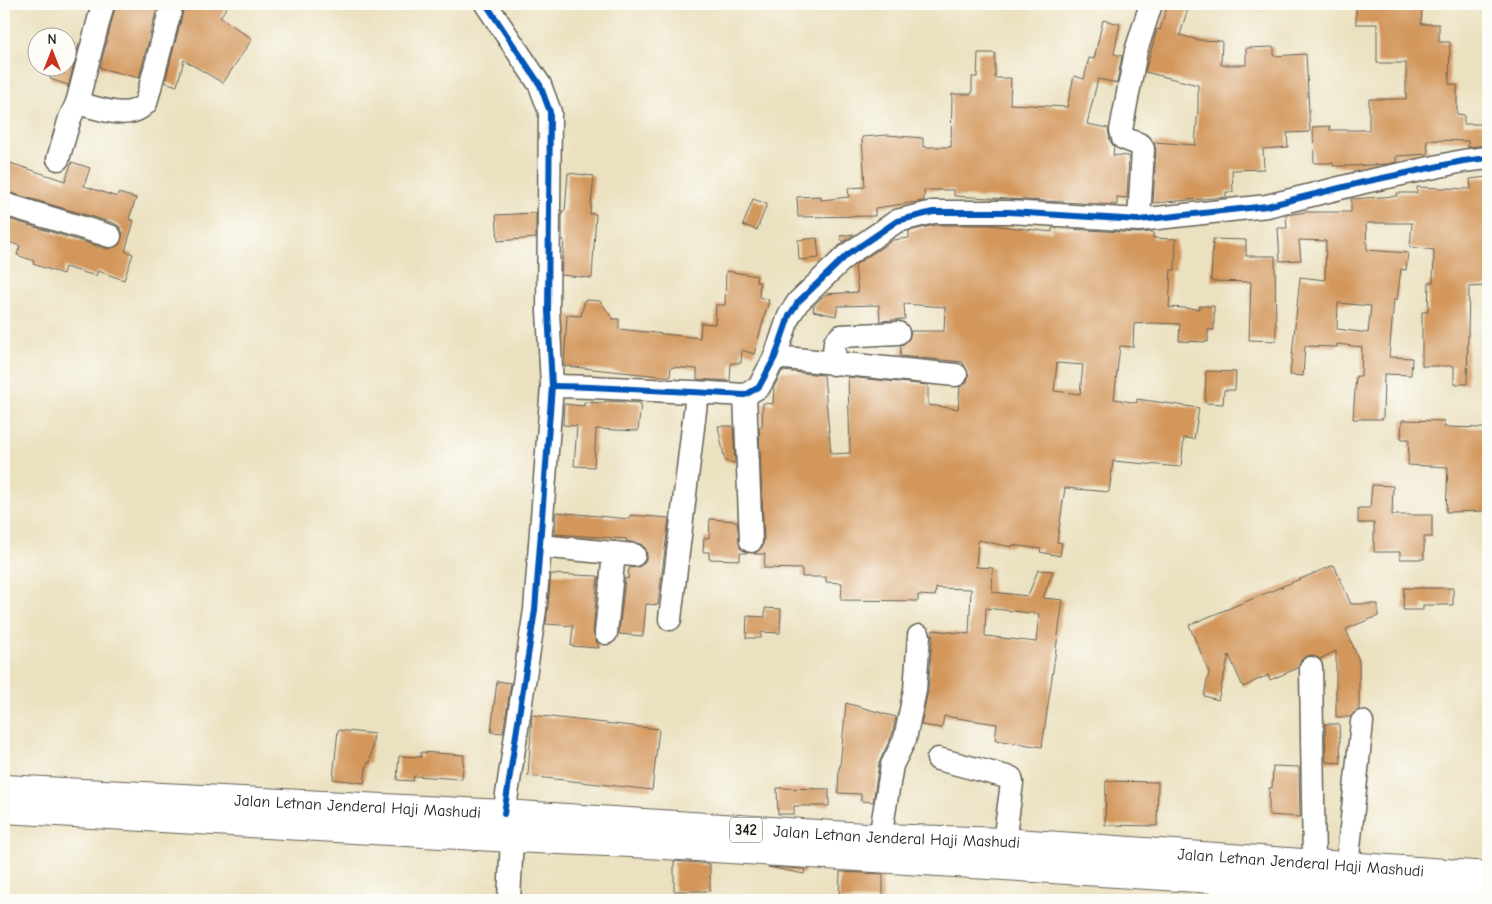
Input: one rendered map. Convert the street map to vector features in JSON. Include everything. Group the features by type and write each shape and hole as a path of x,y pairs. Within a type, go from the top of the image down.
{"main road":[{"name":"Jalan Letnan Jenderal Haji Mashudi","path":"4,789 322,816 1285,874 1314,864 1488,876"},
{"name":"Jalan Letnan Jenderal Haji Mashudi","path":"4,809 322,816"},
{"name":"Jalan Letnan Jenderal Haji Mashudi","path":"688,837 880,838 1004,842 1488,896"}],"street":[{"path":"58,159 70,118 77,104 104,4"},
{"path":"77,104 118,113 139,111 146,104 172,4"},
{"path":"486,4 540,85 550,112 548,311 552,386 535,610 508,826 509,900"},
{"path":"1139,220 1143,149 1141,145 1123,138 1121,130 1136,51 1151,4"},
{"path":"552,386 617,387 698,394 745,395 760,387 776,357 789,316 814,284 847,255 897,221 932,212 1009,212 1139,220 1267,206 1373,180 1462,161 1488,158"},
{"path":"4,204 110,236"},
{"path":"833,364 835,342 841,336 898,333"},
{"path":"776,357 956,375"},
{"path":"670,619 698,394"},
{"path":"745,395 751,541"},
{"path":"540,546 624,554 606,633"},
{"path":"880,838 892,765 905,739 915,690 919,636"},
{"path":"1311,668 1314,864"},
{"path":"1347,867 1362,722"},
{"path":"938,759 1011,778 1012,783 1004,842"}],"building":[{"path":"116,4 158,4 139,78 100,68"},
{"path":"185,4 229,4 220,17 252,39 223,83 184,60 177,86 165,82"},
{"path":"1168,4 1188,8 1180,35 1198,40 1222,41 1221,65 1246,65 1246,48 1274,47 1274,56 1306,54 1310,132 1287,133 1288,147 1263,149 1264,169 1232,170 1233,192 1226,192 1226,197 1153,203 1156,150 1154,142 1195,145 1198,109 1198,85 1145,72 1157,29 1160,30"},
{"path":"1356,4 1417,4 1417,8 1422,8 1421,24 1439,24 1439,42 1450,42 1449,84 1457,85 1457,114 1464,115 1464,124 1488,124 1488,145 1468,147 1468,141 1427,140 1428,154 1396,156 1396,162 1388,164 1333,166 1333,163 1314,163 1313,127 1330,126 1330,130 1369,130 1369,99 1406,99 1406,63 1377,63 1377,24 1356,24"},
{"path":"1103,20 1120,24 1114,54 1122,56 1117,83 1098,79 1087,124 1108,128 1110,141 1114,147 1113,155 1129,156 1127,198 1117,197 1117,205 954,196 954,190 924,190 924,201 875,208 875,216 798,217 797,197 821,196 821,200 849,197 848,188 865,187 862,137 887,135 923,138 923,147 951,147 952,94 972,94 972,77 977,77 978,53 995,53 995,78 1011,78 1010,104 1067,107 1074,76 1084,79 1089,58 1094,59"},
{"path":"70,78 68,88 68,85 50,79"},
{"path":"4,161 65,181 72,162 90,168 84,186 117,197 118,193 136,198 129,219 134,221 125,251 133,254 124,280 98,271 96,276 65,267 63,274 33,264 34,261 17,255 20,246 4,240 5,218 107,249 119,245 123,233 120,227 114,223 4,191"},
{"path":"568,173 594,176 590,214 596,214 592,278 561,275 564,240 562,240 562,211 565,211"},
{"path":"1488,177 1488,286 1469,287 1467,384 1454,384 1454,366 1422,366 1422,312 1428,312 1429,282 1433,282 1434,250 1410,247 1412,223 1366,223 1367,250 1408,253 1406,270 1401,269 1397,300 1394,299 1389,357 1412,358 1411,375 1384,374 1383,419 1353,419 1356,376 1361,376 1362,347 1337,344 1337,347 1305,346 1303,376 1290,375 1300,277 1325,280 1326,241 1299,240 1301,260 1280,261 1278,228 1287,228 1286,215 1305,212 1351,212 1351,199 1397,196 1397,193 1417,193 1417,187 1471,189 1470,179","holes":["1338,303 1371,306 1368,333 1337,329"]},
{"path":"753,199 767,204 757,230 743,225"},
{"path":"536,213 536,238 498,241 496,215"},
{"path":"935,225 990,225 1052,232 1052,228 1138,233 1153,232 1153,238 1176,239 1175,270 1171,270 1169,307 1199,309 1199,306 1214,306 1214,330 1208,330 1208,342 1179,341 1180,324 1151,323 1134,324 1133,347 1120,346 1114,399 1137,403 1137,399 1199,408 1194,439 1184,438 1181,467 1113,461 1109,492 1065,488 1057,542 1062,543 1060,556 1040,552 1041,549 1012,545 1012,547 978,540 976,567 993,568 992,592 1028,596 1038,570 1053,571 1043,598 1063,600 1042,747 995,740 997,724 944,716 942,728 921,725 928,691 933,630 969,634 971,589 936,588 935,596 918,595 918,601 841,600 842,583 826,582 826,577 802,577 802,569 764,568 765,554 754,554 762,547 764,540 759,427 762,427 763,403 773,404 774,387 782,371 824,375 831,454 850,453 848,377 928,385 928,405 958,409 960,387 966,383 969,376 963,362 900,356 901,346 909,339 911,331 944,331 945,307 904,304 905,319 880,321 879,305 838,306 836,316 813,311 814,305 826,294 858,292 855,265 893,240 909,238 909,231","holes":["1057,363 1083,365 1080,394 1054,391","986,608 1039,614 1036,642 985,636"]},
{"path":"854,234 843,242 840,236"},
{"path":"817,238 819,258 799,260 798,240"},
{"path":"1213,239 1246,240 1246,256 1275,256 1276,341 1249,340 1251,282 1211,281"},
{"path":"726,271 757,276 756,282 760,282 759,297 769,300 754,354 742,350 741,363 731,363 730,381 697,379 697,369 671,367 670,377 564,366 567,315 581,316 585,300 600,301 613,319 619,319 619,329 700,338 701,323 715,324 716,305 725,305"},
{"path":"1206,371 1236,372 1235,390 1224,390 1223,404 1205,403"},
{"path":"605,401 641,403 638,431 596,429 594,467 574,466 577,426 563,425 564,404 584,406 584,402 605,403"},
{"path":"1402,420 1444,421 1444,427 1486,428 1488,511 1446,512 1448,467 1408,465 1409,439 1401,439"},
{"path":"718,426 733,426 735,463 725,461"},
{"path":"1372,485 1393,486 1392,515 1432,515 1432,537 1424,537 1424,559 1400,559 1400,552 1374,552 1374,523 1358,523 1358,508 1370,508"},
{"path":"556,512 630,519 630,515 669,518 658,605 646,604 643,636 619,634 625,578 628,579 629,568 639,567 645,562 647,556 646,549 641,544 626,541 627,539 555,534"},
{"path":"710,519 737,521 740,548 748,553 740,553 740,560 709,559 709,552 703,552 704,538 709,538"},
{"path":"1334,565 1351,604 1378,604 1378,616 1346,629 1359,661 1359,710 1350,717 1336,717 1336,651 1320,659 1311,655 1305,657 1300,661 1298,668 1270,680 1268,675 1243,687 1229,655 1218,700 1204,696 1209,672 1189,625"},
{"path":"551,574 598,576 593,632 599,648 571,646 573,626 546,624"},
{"path":"1404,588 1453,588 1453,605 1423,605 1423,610 1403,610"},
{"path":"765,608 781,609 780,633 761,632 761,638 746,638 747,616 765,617"},
{"path":"497,681 511,683 503,733 491,732"},
{"path":"846,703 896,717 892,735 879,763 873,802 861,801 861,794 838,793"},
{"path":"532,715 659,729 652,790 528,776"},
{"path":"1325,724 1339,724 1341,763 1326,762"},
{"path":"338,730 374,734 370,763 367,763 364,783 333,779"},
{"path":"421,752 464,755 462,779 414,776 413,781 397,780 399,756 421,757"},
{"path":"1273,766 1299,767 1300,817 1269,815 1269,788 1272,788"},
{"path":"1106,781 1158,782 1157,826 1105,825"},
{"path":"777,788 829,789 829,806 794,806 794,814 778,814"},
{"path":"674,861 710,864 710,891 674,891"},
{"path":"768,867 805,869 804,874"},
{"path":"840,872 883,874 883,900 839,900"}],"cycle path":[{"path":"486,4 540,85 550,112 548,311 552,386 535,610 504,814"},
{"path":"552,386 745,395 759,387 775,357 789,316 798,302 847,255 897,221 933,212 1009,212 1139,220 1267,206 1364,182 1463,161 1488,158"}]}
